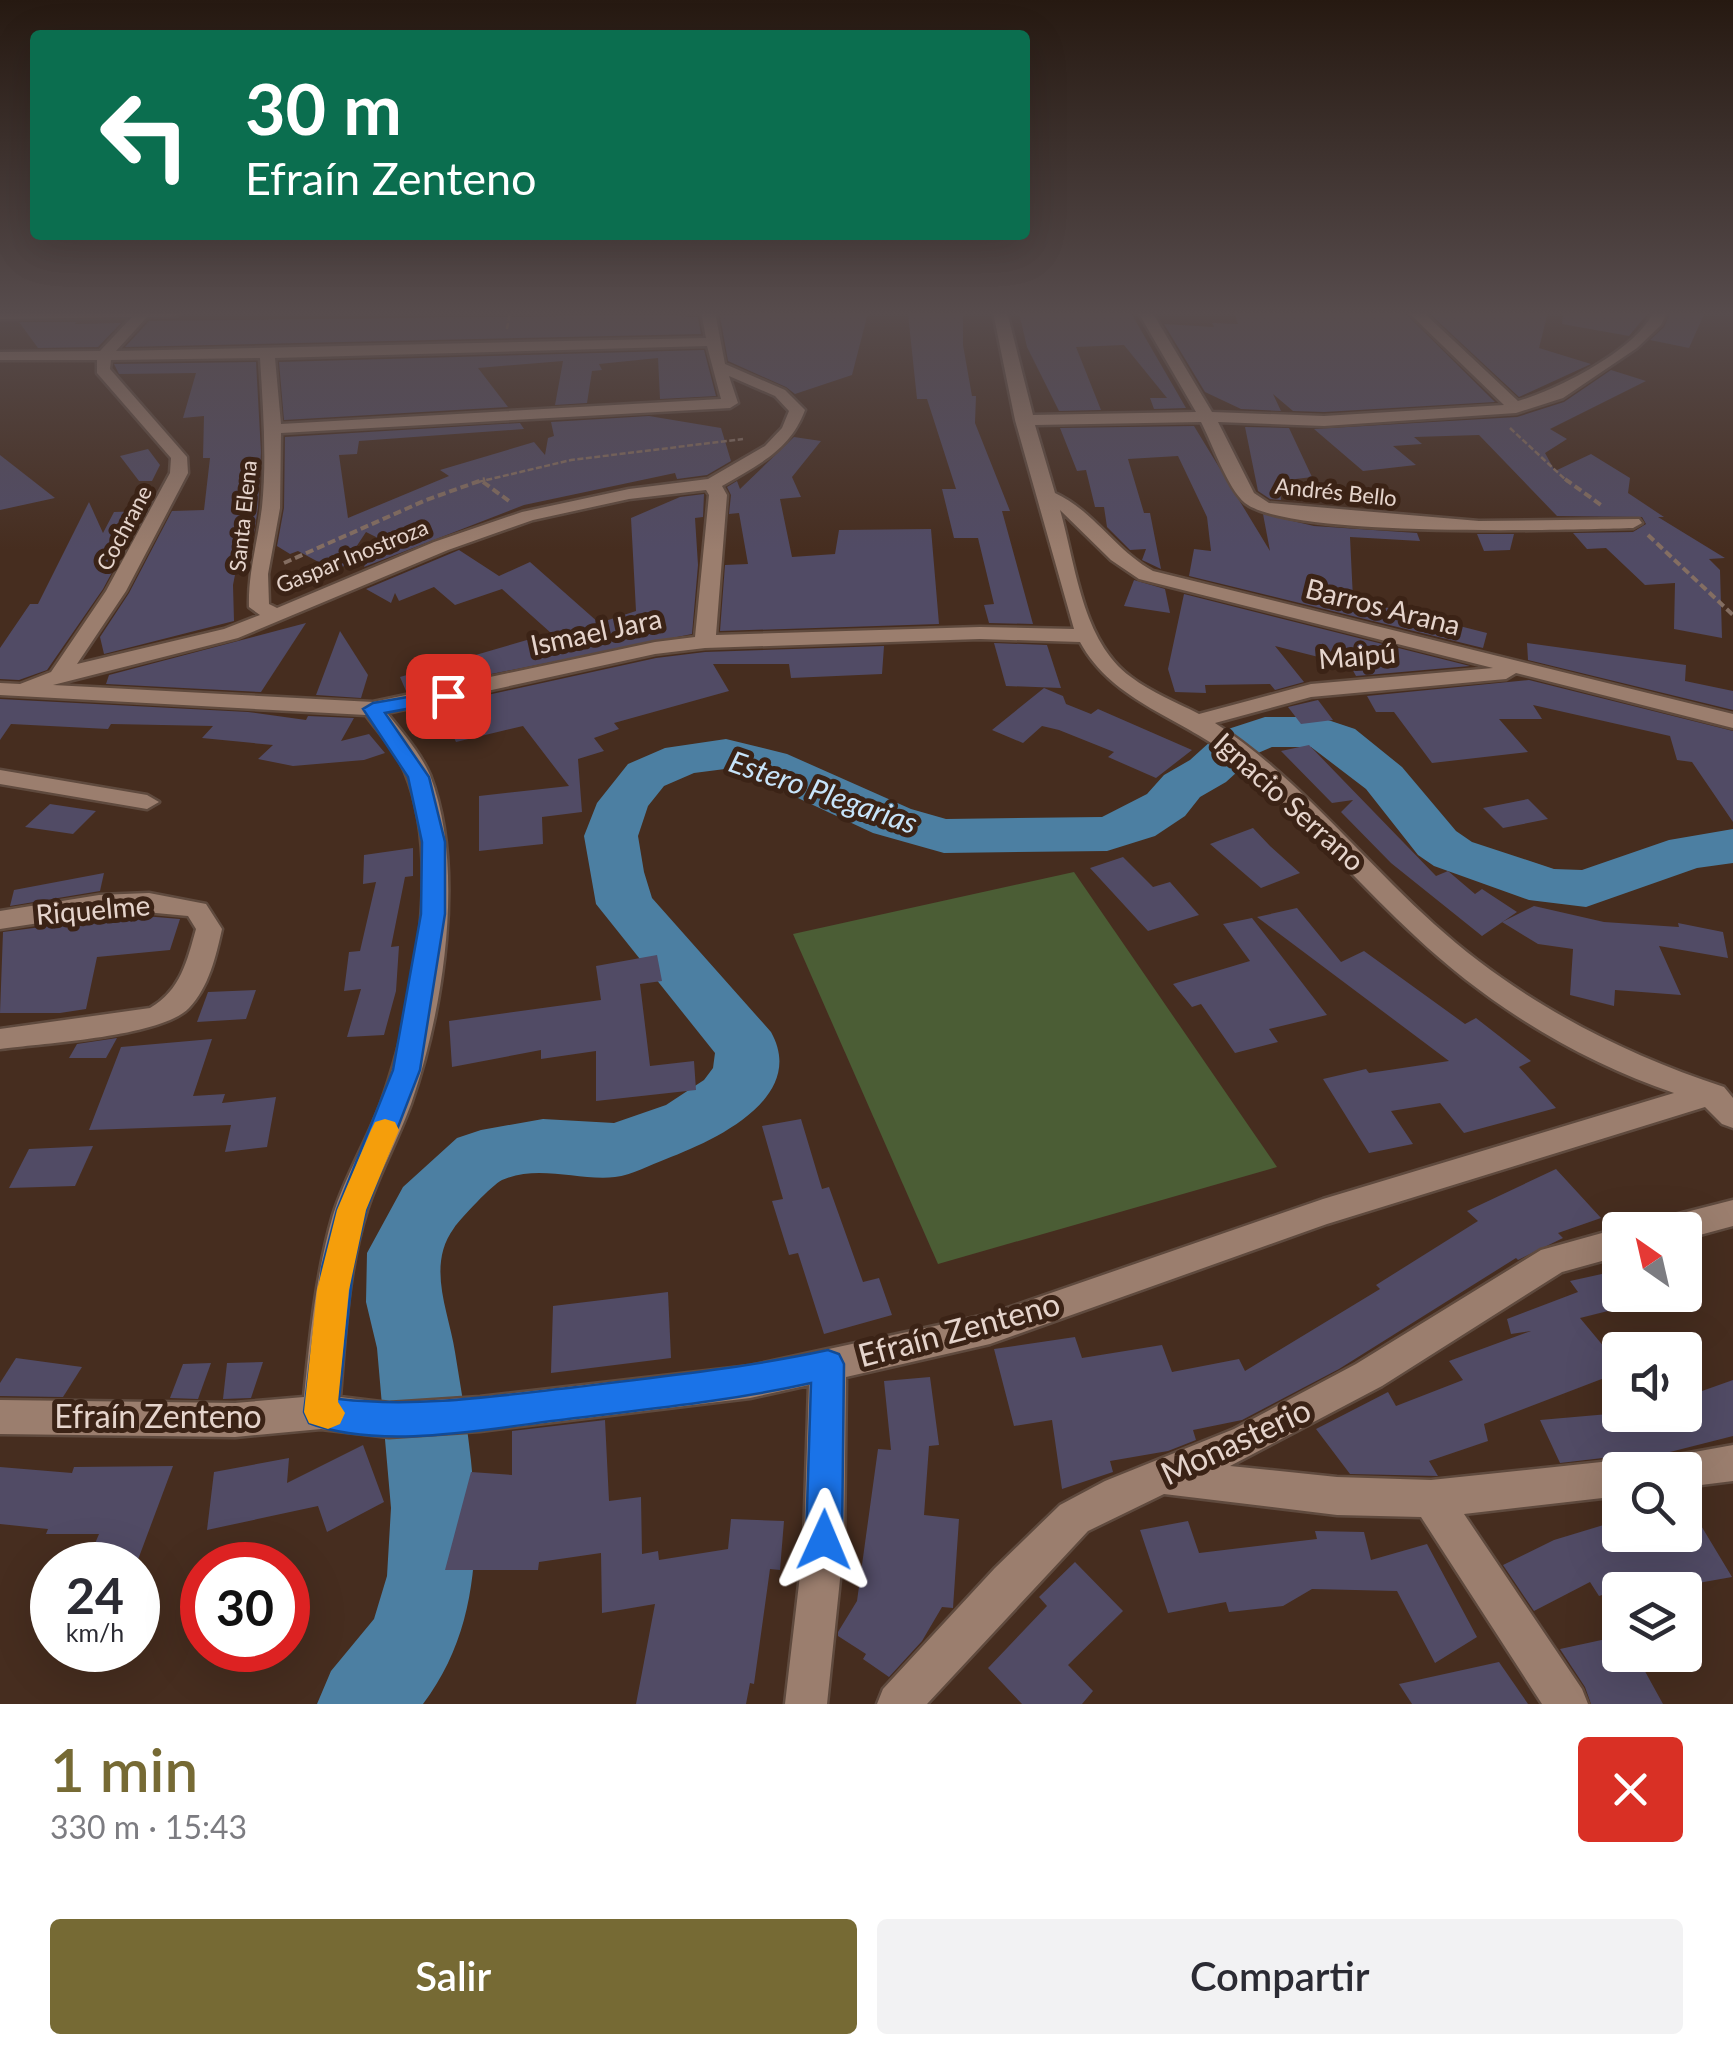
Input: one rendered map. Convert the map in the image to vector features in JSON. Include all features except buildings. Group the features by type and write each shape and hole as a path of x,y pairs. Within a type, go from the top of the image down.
{"street":[{"name":"Cochrane","path":"59,676 116,591 179,473 179,457 120,392"},
{"name":"Santa Elena","path":"271,392 274,429 272,508 258,574 259,607 274,614"},
{"path":"274,429 730,403 726,392"},
{"path":"705,642 718,494 712,484 771,450 790,428 797,410 790,400 772,392"},
{"name":"Ignacio Serrano","path":"1017,392 1098,656 1130,687 1206,727 1266,774 1426,932 1500,992 1605,1050 1726,1102"},
{"name":"Andrés Bello","path":"1192,392 1242,489 1251,500 1270,509 1478,526 1633,523"},
{"path":"1498,392 1516,408"},
{"path":"1023,420 1207,416 1324,421 1516,408 1563,392"},
{"name":"Gaspar Inostroza","path":"8,690 212,639 528,516 629,494 712,484"},
{"name":"Barros Arana","path":"1048,496 1074,509 1114,556 1146,575 1733,722"},
{"name":"Ismael Jara","path":"8,690 373,709 655,648 705,642 980,633 1089,636"},
{"name":"Maipú","path":"1206,727 1241,704 1298,691 1526,671"},
{"path":"320,1412 333,1290 352,1210 407,1070 433,914 433,842 419,777 373,709"},
{"path":"0,777 148,802"},
{"name":"Riquelme","path":"0,920 92,904 136,902 197,910 208,929 194,983 174,1008 156,1017 0,1039"},
{"name":"Efraín Zenteno","path":"0,1416 235,1420 320,1412 389,1420 480,1414 750,1382 990,1329 1323,1212 1726,1102"},
{"path":"1702,1221 1733,1213"},
{"name":"Monasterio","path":"898,1704 1009,1582 1074,1518 1247,1441 1368,1375 1552,1260 1602,1247"},
{"path":"806,1704 824,1540 828,1364"},
{"path":"1702,1467 1733,1463"},
{"path":"1164,1477 1337,1496 1431,1499 1602,1480"},
{"path":"1431,1499 1567,1704"}],"path":[{"path":"258,574 400,512 510,472 584,458 698,448 790,428"}],"green space":[{"path":"1074,872 1277,1167 938,1264 793,934"}],"waterway":[{"name":"Estero Plegarias","path":"364,1704 412,1644 431,1576 433,1508 416,1348 404,1302 404,1253 428,1208 481,1157 543,1146 616,1150 690,1123 727,1098 745,1074 748,1049 625,904 611,836 623,803 646,775 683,759 726,754 769,765 892,821 944,836 1107,834 1136,824 1166,805 1182,786 1208,771 1240,742 1265,732 1319,732 1337,740 1384,778 1437,843 1453,854 1549,887 1586,889 1688,852 1733,846"}],"slow traffic":[{"path":"328,1413 320,1412 333,1290 352,1210 385,1130"}],"route":[{"path":"448,696 373,709 419,777 433,842 433,914 407,1070 352,1210 333,1290 320,1412 389,1420 480,1414 750,1382 828,1364 824,1540"}]}
